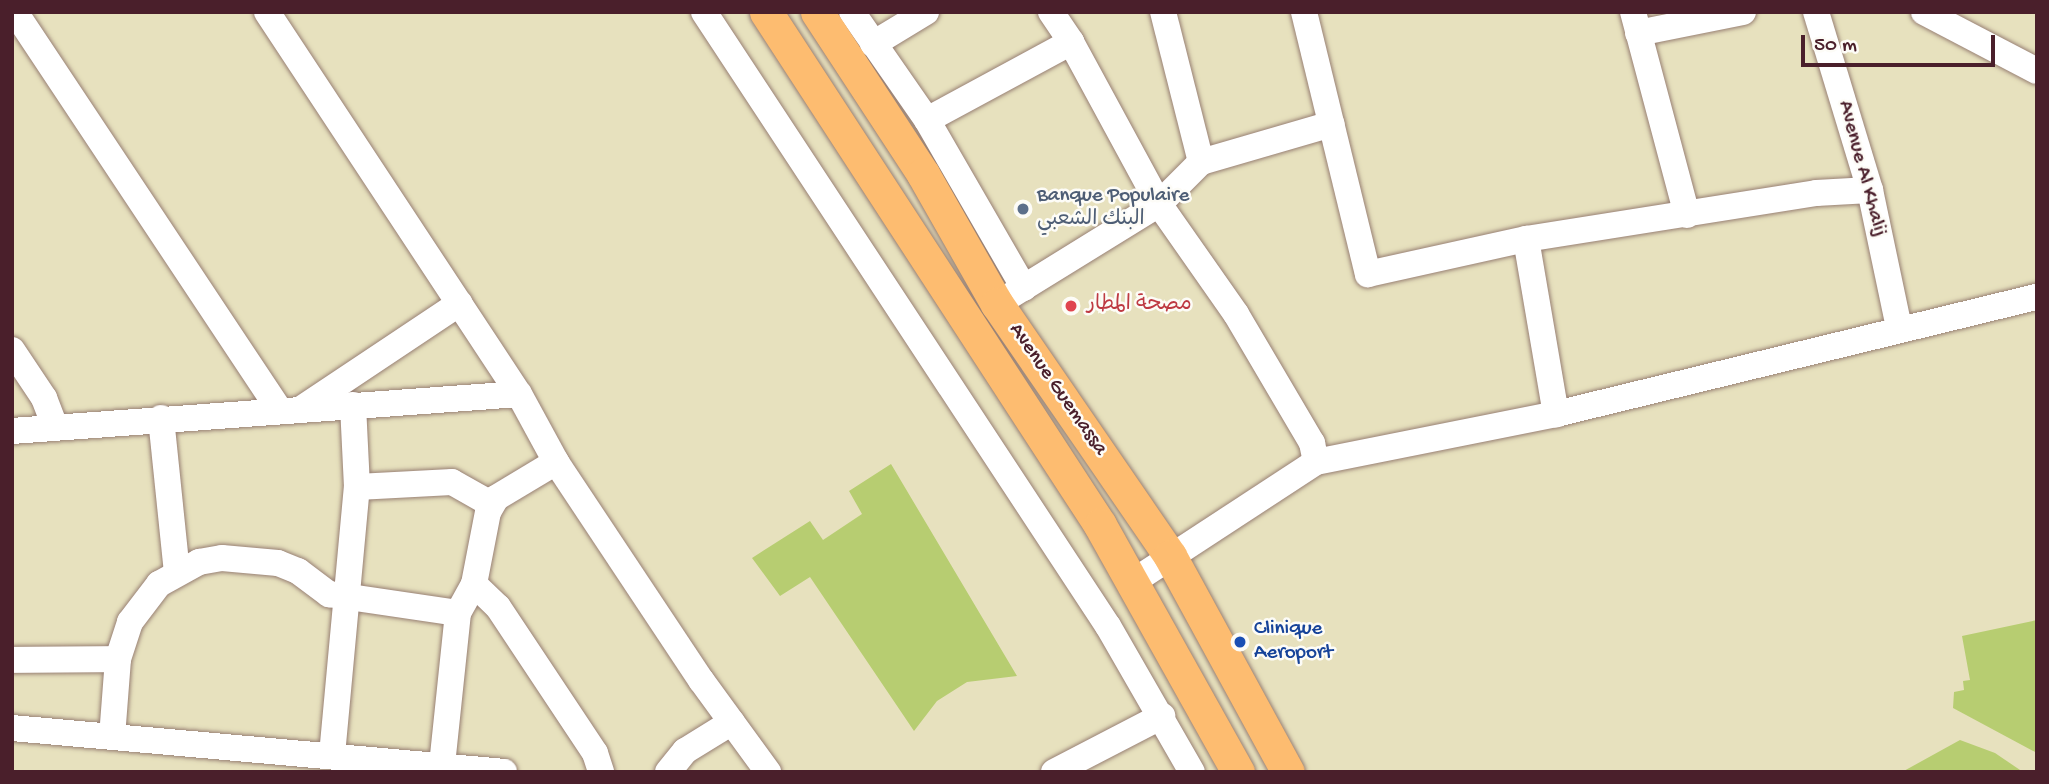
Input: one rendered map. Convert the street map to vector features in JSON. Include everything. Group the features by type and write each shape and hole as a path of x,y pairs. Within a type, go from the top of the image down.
{"main road":[{"name":"Avenue Guemassa","path":"766,12 1133,580 1238,772"},
{"name":"Avenue Guemassa","path":"817,12 923,174 1010,296 1170,555 1288,772"}],"street":[{"path":"15,12 291,409"},
{"path":"267,12 519,394 555,462 768,772"},
{"path":"704,12 1162,716 1192,772"},
{"path":"852,12 927,120 1010,296 1158,204 1202,162 1332,124"},
{"path":"873,44 926,12"},
{"path":"1051,12 1071,42 1158,204 1236,314 1312,443 1316,463"},
{"path":"1163,12 1202,162"},
{"path":"1304,12 1368,274 1526,239 1816,193 1870,190"},
{"path":"1687,215 1635,23 1743,12"},
{"name":"Avenue Al Khalij","path":"1816,12 1870,190 1899,328"},
{"path":"1924,12 2037,71"},
{"path":"927,120 1071,42"},
{"path":"1526,239 1556,414"},
{"path":"1133,580 1316,463 1556,414 1899,328 2037,297"},
{"path":"291,409 460,303"},
{"path":"12,350 44,398 55,427"},
{"path":"12,431 161,418 519,394"},
{"path":"332,755 357,487 353,404"},
{"path":"161,418 177,572"},
{"path":"442,765 458,612 474,584 491,504 555,462"},
{"path":"357,487 452,482 491,504"},
{"path":"112,737 118,659 136,612 159,584 177,572 222,558 278,564 298,571 329,594 458,612"},
{"path":"474,584 498,607 595,753 601,772"},
{"path":"12,660 118,659"},
{"path":"1054,772 1162,716"},
{"path":"668,772 685,751 732,722"},
{"path":"12,728 505,772"}],"green space":[{"path":"891,464 1017,676 967,682 937,701 914,731 810,577 780,596 752,558 810,521 823,540 862,514 849,491"},
{"path":"2037,620 2037,753 1953,708 1954,692 1964,690 1963,681 1970,680 1962,636"},
{"path":"1960,740 1995,753 2023,772 1902,772"}],"place":[{"name":"Banque Populaire البنك الشعبي","path":"1023,209"},
{"name":"مصحة المطار","path":"1071,306"},
{"name":"Clinique Aeroport","path":"1240,642"}]}
